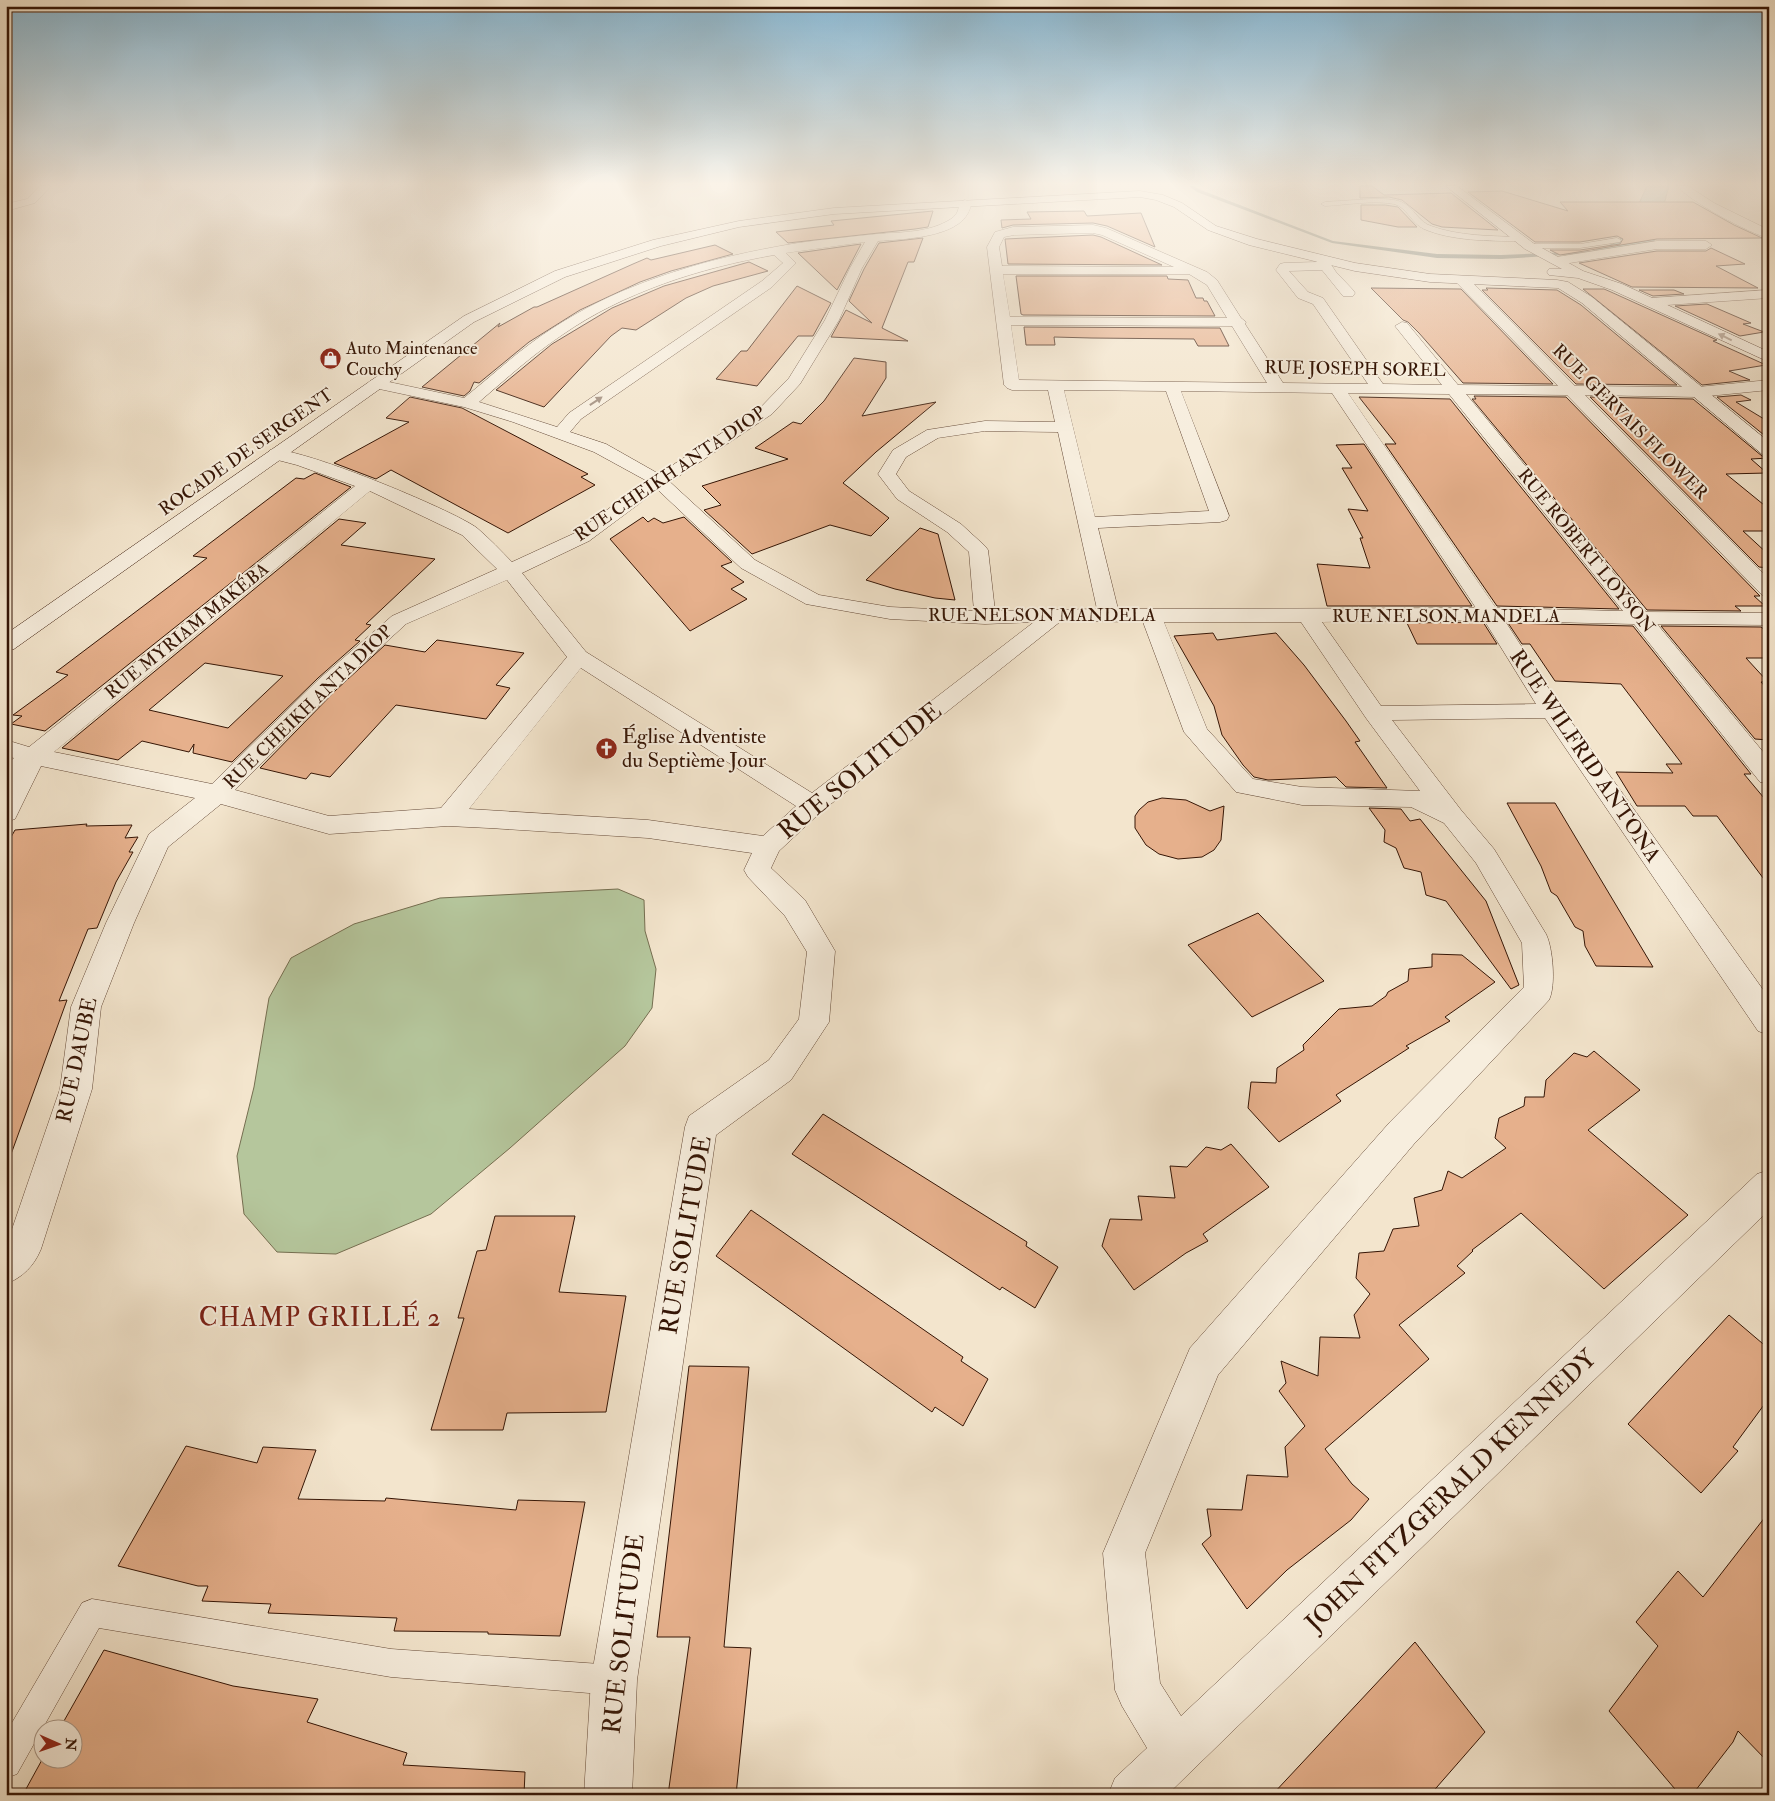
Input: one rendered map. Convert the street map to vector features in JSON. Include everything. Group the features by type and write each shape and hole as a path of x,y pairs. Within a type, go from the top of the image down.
{"street":[{"name":"ROCADE DE SERGENT","path":"6,644 469,319 560,274 572,270"},
{"path":"467,403 559,330 624,294 692,270"},
{"path":"560,433 575,416 767,284 782,270"},
{"name":"RUE CHEIKH ANTA DIOP","path":"217,794 328,684 399,620 582,537 659,481 766,411 795,381 832,320 857,270"},
{"path":"996,270 1002,321 1239,322"},
{"path":"1005,270 1193,271 1209,279 1239,322 1278,388"},
{"path":"1282,270 1292,284 1299,288 1305,296 1318,301 1379,389"},
{"path":"1330,270 1348,292"},
{"name":"ROCADE DE SERGENT","path":"1366,270 1402,276 1462,280 1553,280 1560,272 1586,285"},
{"path":"1549,270 1553,280 1617,287 1769,358"},
{"path":"1564,270 1586,285 1698,392 1769,451"},
{"name":"RUE GERVAIS FLOWER","path":"1462,280 1769,591"},
{"path":"1652,302 1769,294"},
{"path":"1753,295 1769,302"},
{"name":"RUE JOSEPH SOREL","path":"1002,321 1012,385 1698,392 1769,385"},
{"name":"RUE ROBERT LOYSON","path":"1402,326 1769,776"},
{"name":"RUE NELSON MANDELA","path":"375,384 467,403 600,448 659,481 748,564 812,600 890,613 985,618 1056,615 1307,616 1490,614 1769,619"},
{"path":"1055,386 1109,615"},
{"path":"1088,523 1220,516 1172,387"},
{"name":"RUE WILFRID ANTONA","path":"1337,389 1490,614 1552,711 1769,1022"},
{"path":"985,618 978,550 954,528 903,495 887,474 899,454 933,434 985,426 1066,427"},
{"path":"276,454 303,461 390,492 469,531 510,571 578,657 813,805"},
{"name":"RUE MYRIAM MAKÉBA","path":"6,778 368,484"},
{"name":"RUE SOLITUDE","path":"608,1795 614,1680 701,1127 780,1070 814,1022 821,950 795,908 756,870 768,846 813,805 1056,615"},
{"path":"1151,615 1196,732 1245,786 1302,796 1416,798 1453,817"},
{"path":"1177,1752 1138,1690 1124,1552 1204,1362 1402,1134 1539,991 1536,942 1485,856 1374,713 1307,616"},
{"path":"448,816 578,657"},
{"path":"1374,713 1552,711"},
{"path":"6,748 34,756 217,794 329,825 448,816 575,821 714,836 768,846"},
{"path":"6,812 34,756"},
{"name":"RUE DAUBE","path":"6,1266 23,1249 26,1240 76,1089 86,1006 120,922 158,841 217,794"},
{"name":"JOHN FITZGERALD KENNEDY","path":"1132,1795 1769,1186"}],"lane":[{"path":"6,1764 92,1613 391,1663 614,1680"}],"green space":[{"path":"618,889 644,900 645,931 656,969 652,1008 625,1046 510,1148 431,1214 336,1254 277,1252 244,1214 237,1156 254,1087 269,998 291,958 354,924 440,898"}],"building":[{"path":"620,270 674,270 640,282 580,310 529,342 479,383 474,382 470,391 464,396 422,387 500,323 498,327 537,307"},
{"path":"721,270 768,271 713,286 686,298 636,330 622,328 611,336 544,407 496,390 552,344 612,308 664,286"},
{"path":"816,270 847,270 837,290"},
{"path":"864,270 905,270 882,328 908,341 831,337 846,310 872,323 849,301"},
{"path":"1595,270 1724,270 1758,288 1632,287"},
{"path":"1016,276 1167,276 1168,279 1188,280 1196,298 1203,298 1204,301 1207,301 1215,316 1023,315 1021,314"},
{"path":"797,286 831,303 813,336 798,336 757,386 716,379 741,351 747,351"},
{"path":"1371,288 1461,289 1553,384 1463,383 1419,333"},
{"path":"1486,288 1557,290 1581,305 1677,385 1576,384 1482,290 1488,290"},
{"path":"1583,289 1604,289 1717,340 1713,341 1766,365 1729,371 1750,380 1702,385"},
{"path":"1639,290 1674,290 1684,294 1653,296"},
{"path":"1707,304 1751,323 1743,324 1764,332 1740,336 1675,306"},
{"path":"1024,327 1220,328 1229,346 1198,346 1194,339 1054,337 1055,345 1026,345"},
{"path":"854,358 886,362 886,378 862,416 936,402 876,452 843,483 889,518 871,536 830,525 752,554 704,510 721,505 702,486 788,459 755,448 793,422 801,424 824,401"},
{"path":"1741,395 1751,400 1736,402 1769,422 1769,439 1717,397"},
{"path":"1474,396 1566,397 1760,596 1754,596 1765,606 1735,606 1741,611 1647,610 1472,399 1476,399"},
{"path":"410,397 462,408 588,474 581,477 595,485 508,533 391,470 376,479 334,463 409,422 386,418"},
{"path":"1359,397 1450,399 1619,609 1497,606 1385,444 1396,444"},
{"path":"1590,397 1693,399 1762,456 1769,458 1751,459 1767,473 1726,474 1769,509 1769,531 1743,531 1769,555 1769,568 1759,567"},
{"path":"1364,444 1472,606 1327,606 1317,564 1370,568 1360,538 1363,538 1348,509 1368,511 1342,468 1352,468 1336,445"},
{"path":"315,473 351,487 45,731 11,724 22,716 13,715 68,675 56,672 207,558 193,556 296,478 304,479"},
{"path":"643,517 648,522 654,518 663,523 684,517 732,562 721,566 744,582 731,589 747,599 690,631 610,539"},
{"path":"339,519 366,523 341,545 435,559 366,624 371,625 355,640 360,641 318,678 232,762 193,753 194,744 189,752 142,741 118,760 62,748","holes":["205,663 283,676 228,728 149,710"]},
{"path":"920,528 938,534 955,600 935,598 866,580"},
{"path":"1483,622 1497,644 1417,644 1407,623"},
{"path":"1508,623 1633,626 1751,774 1744,774 1769,804 1769,886 1717,816 1693,816 1685,806 1637,806 1616,772 1673,773 1666,764 1682,764 1621,684 1555,681 1530,644 1522,644"},
{"path":"1661,626 1761,627 1769,633 1769,658 1746,658 1768,682 1761,682 1769,691 1769,740 1755,739"},
{"path":"1213,633 1217,640 1276,633 1304,665 1346,721 1360,741 1355,742 1387,788 1346,787 1336,777 1268,780 1254,777 1222,735 1214,706 1174,636"},
{"path":"437,640 524,653 496,685 510,688 486,719 396,705 330,777 311,773 306,779 260,768 336,690 385,645 425,652"},
{"path":"1162,798 1186,800 1210,811 1224,806 1221,840 1214,850 1202,857 1178,859 1159,854 1146,845 1135,828 1135,816 1148,802"},
{"path":"1507,803 1555,803 1653,967 1596,966 1585,946 1583,931 1575,927 1557,896 1551,892 1541,866"},
{"path":"1369,808 1401,809 1410,821 1420,819 1486,901 1519,985 1511,989 1446,901 1426,895 1421,872 1404,868 1396,848 1384,842 1385,830"},
{"path":"87,824 86,826 132,825 125,838 138,837 129,852 133,852 116,882 97,928 88,929 59,1001 67,1000 10,1157 6,1156 6,846 15,830"},
{"path":"1258,913 1324,981 1252,1017 1188,945"},
{"path":"1432,954 1462,955 1495,982 1445,1017 1450,1021 1406,1046 1409,1048 1336,1095 1341,1101 1279,1142 1248,1108 1251,1082 1276,1083 1277,1068 1304,1050 1303,1045 1339,1009 1372,1006 1386,996 1388,992 1408,981 1409,969 1432,967"},
{"path":"1594,1051 1640,1090 1588,1130 1688,1215 1604,1289 1521,1213 1472,1250 1457,1266 1465,1273 1399,1325 1429,1359 1325,1449 1352,1484 1369,1499 1351,1520 1287,1570 1247,1609 1202,1544 1211,1536 1207,1509 1242,1510 1247,1475 1288,1477 1285,1447 1305,1426 1279,1391 1286,1383 1281,1361 1318,1376 1320,1337 1360,1338 1354,1315 1370,1294 1356,1278 1359,1253 1384,1251 1393,1229 1419,1226 1414,1198 1442,1190 1448,1171 1462,1178 1506,1148 1495,1138 1499,1118 1524,1106 1525,1097 1544,1097 1546,1080 1574,1053 1587,1057"},
{"path":"823,1114 1027,1242 1026,1246 1058,1267 1035,1308 1002,1287 1000,1290 792,1154"},
{"path":"1231,1144 1269,1187 1203,1234 1208,1241 1186,1253 1134,1290 1102,1246 1110,1219 1142,1220 1138,1196 1175,1198 1170,1166 1187,1167 1206,1147 1221,1150"},
{"path":"751,1210 963,1357 961,1361 988,1379 963,1426 935,1407 932,1412 716,1256"},
{"path":"495,1216 575,1216 559,1292 626,1296 606,1412 507,1413 503,1430 431,1430 464,1318 458,1318 477,1251 486,1250"},
{"path":"1729,1315 1769,1349 1769,1398 1733,1447 1738,1451 1701,1493 1628,1424"},
{"path":"689,1366 749,1367 724,1647 751,1648 736,1795 668,1795 690,1637 657,1637"},
{"path":"186,1446 257,1463 263,1447 316,1450 298,1499 385,1501 386,1498 516,1510 518,1500 585,1502 560,1636 488,1634 488,1632 394,1631 397,1618 268,1613 271,1604 202,1601 208,1586 198,1586 118,1566"},
{"path":"1769,1512 1769,1763 1738,1731 1733,1742 1692,1795 1680,1795 1609,1711 1658,1646 1636,1622 1678,1571 1703,1597"},
{"path":"1415,1642 1485,1732 1430,1795 1272,1795"},
{"path":"104,1650 233,1686 318,1699 307,1722 407,1753 403,1765 525,1772 524,1795 46,1795 26,1789 38,1768 82,1768 82,1718 66,1718"}],"place":[{"name":"Auto Maintenance Couchy","path":"330,358"},
{"name":"Église Adventiste du Septième Jour","path":"606,748"}],"district":[{"name":"CHAMP GRILLÉ 2","path":"320,1318"}]}
